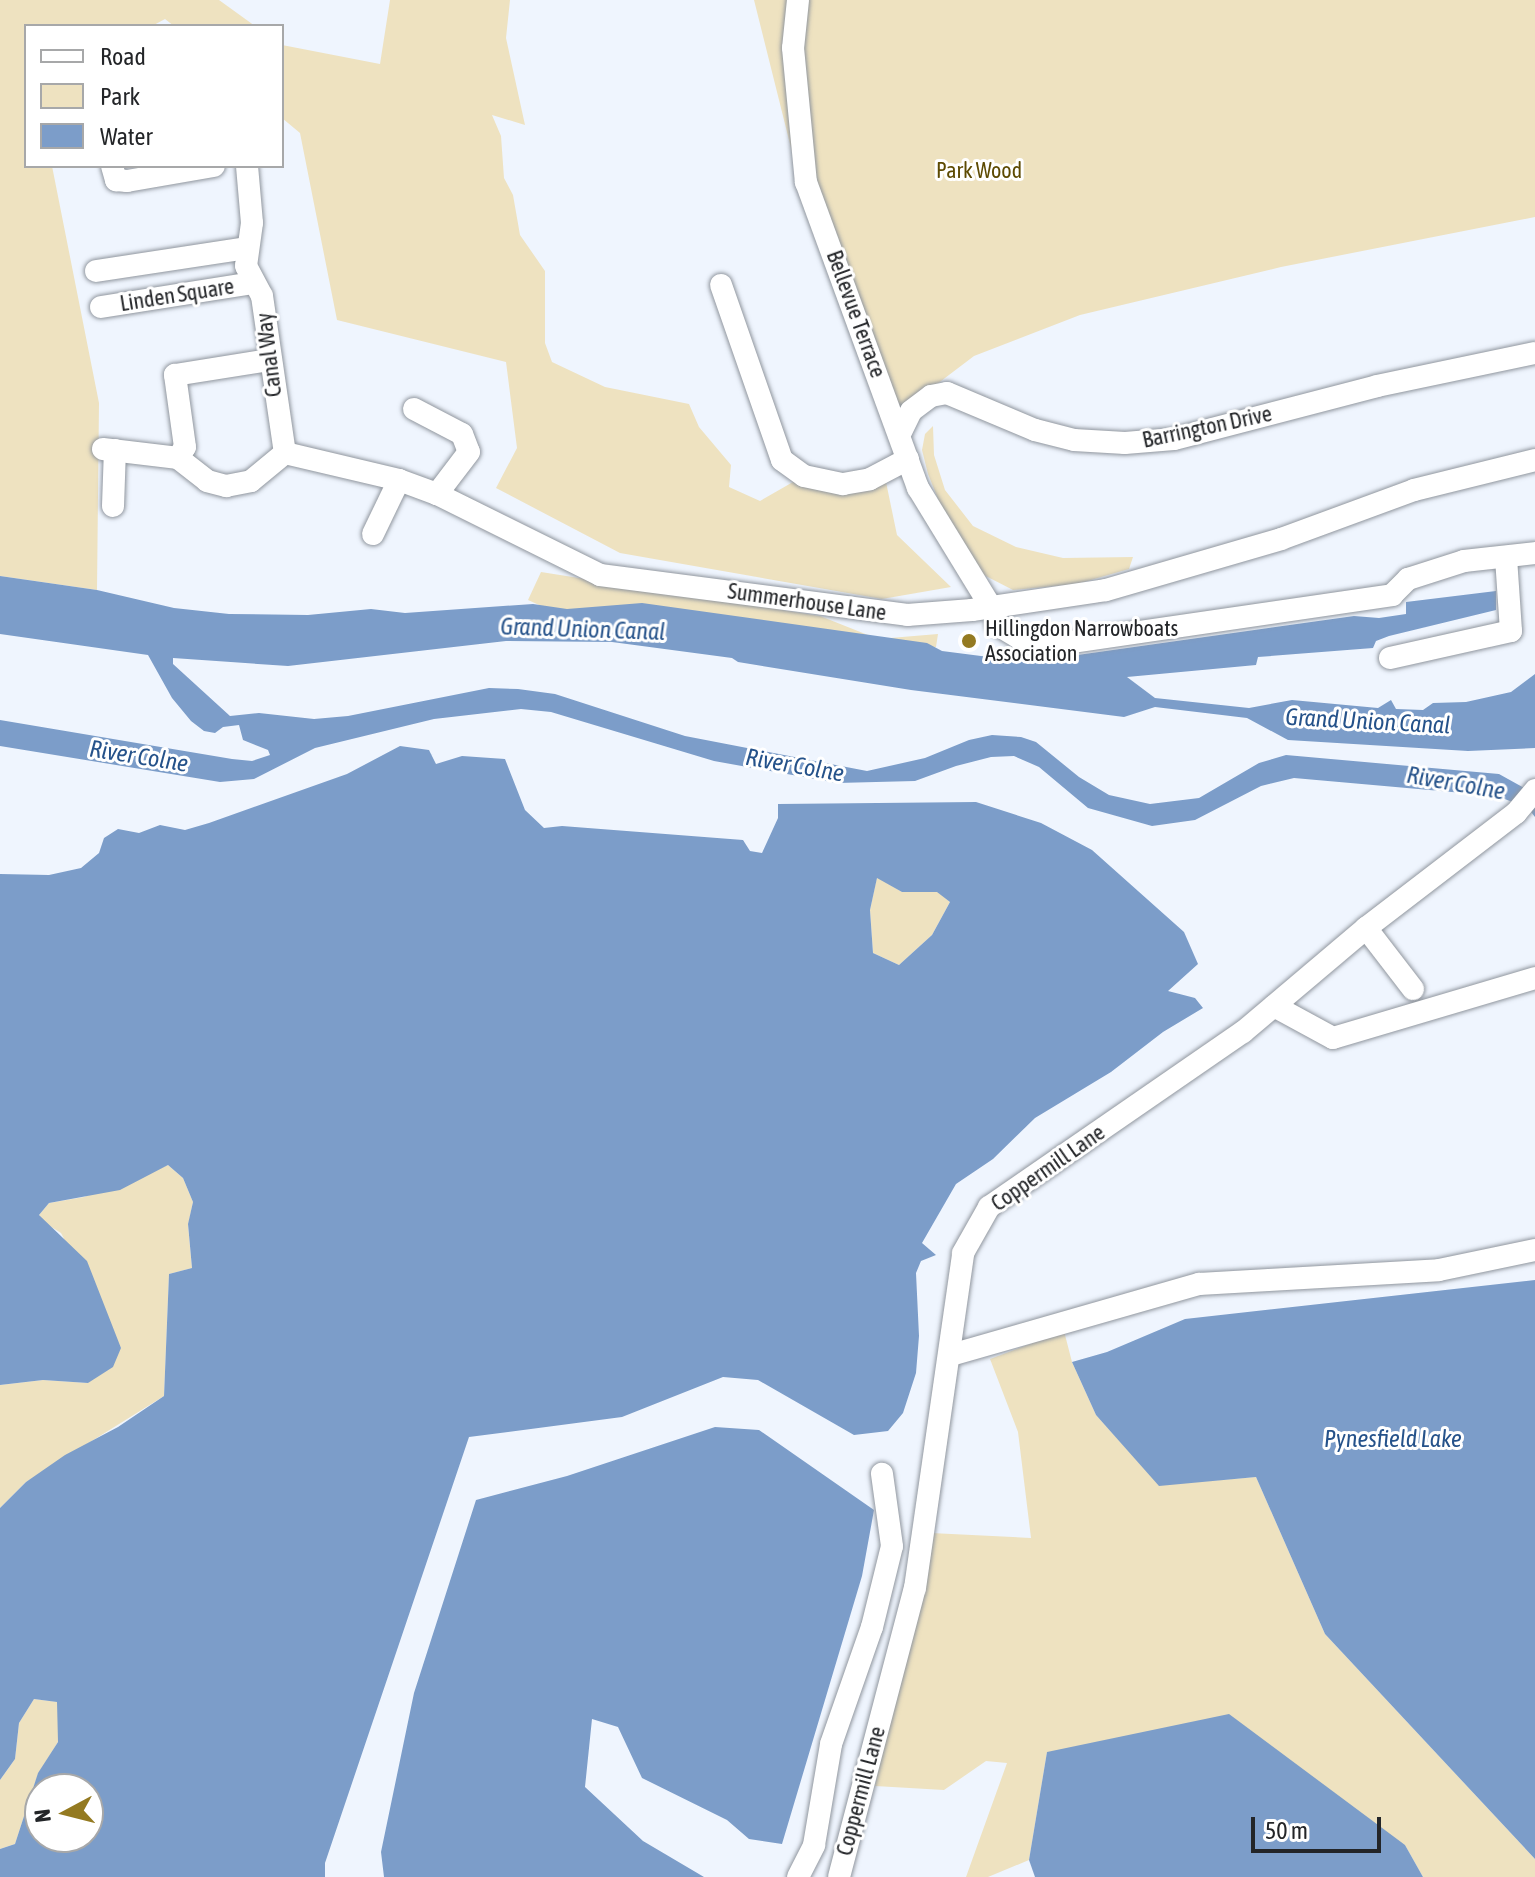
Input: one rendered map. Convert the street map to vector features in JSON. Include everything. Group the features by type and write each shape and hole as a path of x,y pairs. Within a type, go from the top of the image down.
{"street":[{"name":"Bellevue Terrace","path":"798,0 793,48 806,182 918,488 994,616"},
{"path":"113,168 116,180 127,181 202,168"},
{"name":"Canal Way","path":"247,168 252,223 246,248 246,266 252,283 262,296 285,453"},
{"name":"Linden Square","path":"96,271 246,248"},
{"name":"Linden Square","path":"101,307 252,283"},
{"path":"721,285 782,460 804,476 843,484 870,479 908,459"},
{"name":"Barrington Drive","path":"900,434 911,411 931,396 947,393 1035,430 1074,440 1125,443 1174,439 1377,386 1535,353"},
{"path":"178,458 185,447 175,375 270,360"},
{"path":"414,409 462,434 469,452 437,494"},
{"path":"113,506 109,449 178,458 207,481 226,486 251,481 285,453"},
{"name":"Summerhouse Lane","path":"285,453 399,480 437,494 600,575 907,615 994,616 1106,590 1281,539 1414,490 1535,460"},
{"path":"373,534 399,480"},
{"path":"994,616 1018,637 1051,645 1392,595 1408,579 1464,561 1535,553"},
{"path":"1390,658 1511,631 1506,557"},
{"name":"Coppermill Lane","path":"839,1877 915,1588 951,1355 963,1253 989,1207 1243,1032 1366,928 1519,809 1535,790"},
{"path":"1366,928 1413,989"},
{"path":"1274,1006 1333,1038 1535,978"},
{"path":"951,1355 1199,1284 1439,1270 1535,1250"},
{"path":"798,1877 814,1845 831,1744 872,1627 892,1546 882,1474"}],"green space":[{"path":"0,0 219,0 252,24 171,24 165,19 156,24 24,24 24,168 52,168 99,403 97,590 0,576"},
{"path":"390,0 510,0 506,38 525,125 492,115 501,136 504,178 513,195 520,235 545,271 545,343 552,362 605,387 689,404 699,427 731,465 729,487 760,501 793,482 841,488 886,482 897,535 951,587 882,599 620,553 496,488 517,448 506,362 337,320 300,133 284,120 284,45 380,64"},
{"name":"Park Wood","path":"754,0 1535,0 1535,217 1281,267 1080,315 974,356 891,419 799,180"},
{"path":"933,426 934,455 945,490 973,526 1016,547 1063,558 1133,557 1129,569 1077,584 1013,590 980,573 940,504 928,474 922,450 925,434"},
{"path":"541,572 820,616 878,639 938,634 936,647 865,663 575,621 528,600"},
{"path":"877,877 902,892 938,892 950,902 932,935 899,965 873,953 870,910"},
{"path":"168,1165 183,1178 193,1202 188,1225 192,1268 169,1274 164,1396 26,1482 0,1508 0,1385 43,1380 88,1383 121,1348 61,1233 39,1215 49,1203 84,1197"},
{"path":"1064,1331 1072,1362 1096,1415 1159,1485 1256,1477 1325,1634 1535,1859 1535,1877 1423,1877 1405,1845 1047,1752 1029,1860 988,1877 966,1877 1007,1763 986,1761 944,1790 875,1786 931,1533 1031,1538 1018,1432 990,1359"},
{"path":"34,1699 58,1702 58,1742 39,1773 24,1773 24,1817 15,1844 0,1849 0,1780 15,1759 19,1723"}],"water":[{"path":"0,576 97,590 174,608 229,614 308,615 371,609 405,613 533,604 567,609 642,603 927,643 942,651 1028,662 1354,616 1379,618 1406,614 1406,602 1496,591 1496,610 1389,636 1376,641 1373,648 1258,657 1256,665 1127,677 1155,698 1249,708 1292,700 1378,708 1391,700 1396,709 1423,710 1433,703 1466,702 1511,692 1535,674 1535,748 1468,751 1288,740 1247,718 1155,707 1124,717 911,690 738,662 732,658 612,642 506,641 288,666 173,658 173,664 230,716 259,713 314,719 348,716 489,688 518,689 555,694 685,736 867,771 925,758 969,740 992,735 1021,737 1036,742 1079,777 1109,795 1150,804 1199,798 1259,763 1286,755 1499,774 1535,794 1535,817 1528,808 1497,796 1294,778 1261,786 1195,820 1152,826 1088,808 1039,767 1014,756 991,757 915,781 837,783 714,761 551,712 521,709 434,719 315,748 254,779 220,782 0,746 0,720 232,759 252,761 270,755 268,750 243,740 239,725 223,727 215,733 204,731 191,721 172,698 148,655 0,634"},
{"path":"400,746 429,750 436,764 462,756 505,759 525,810 544,828 562,826 743,840 750,851 762,853 778,818 778,804 976,802 1041,823 1092,850 1184,932 1198,964 1168,991 1195,998 1203,1008 1163,1032 1111,1072 1035,1118 993,1159 956,1184 922,1243 936,1255 921,1261 916,1273 919,1336 916,1373 903,1413 888,1431 854,1435 758,1380 723,1377 622,1417 469,1437 325,1863 325,1877 0,1877 0,1849 15,1844 24,1816 24,1853 104,1853 104,1773 38,1773 58,1742 57,1702 34,1699 19,1723 15,1759 0,1780 0,1508 26,1482 65,1455 118,1427 164,1396 169,1274 192,1268 188,1224 193,1202 183,1178 168,1165 120,1190 49,1203 39,1215 87,1261 121,1348 113,1367 88,1383 43,1380 0,1385 0,874 49,875 81,868 99,853 104,838 118,829 139,833 160,825 185,830 347,774","holes":["877,878 902,892 937,892 950,902 932,935 899,965 873,953 870,910"]},
{"name":"Pynesfield Lake","path":"1535,1280 1535,1859 1325,1634 1256,1477 1159,1486 1096,1415 1072,1362 1107,1352 1185,1319"},
{"path":"715,1427 759,1430 874,1510 862,1576 782,1844 749,1839 727,1820 642,1778 618,1727 592,1719 585,1787 643,1841 704,1877 384,1877 381,1852 414,1693 476,1500 567,1476"},
{"path":"1229,1714 1405,1845 1423,1877 1035,1877 1029,1860 1047,1752"}],"place":[{"name":"Hillingdon Narrowboats Association","path":"969,641"}],"water label":[{"name":"Grand Union Canal","path":"583,629"},
{"name":"Grand Union Canal","path":"1368,721"},
{"name":"River Colne","path":"139,756"},
{"name":"River Colne","path":"795,765"},
{"name":"River Colne","path":"1456,783"}]}
